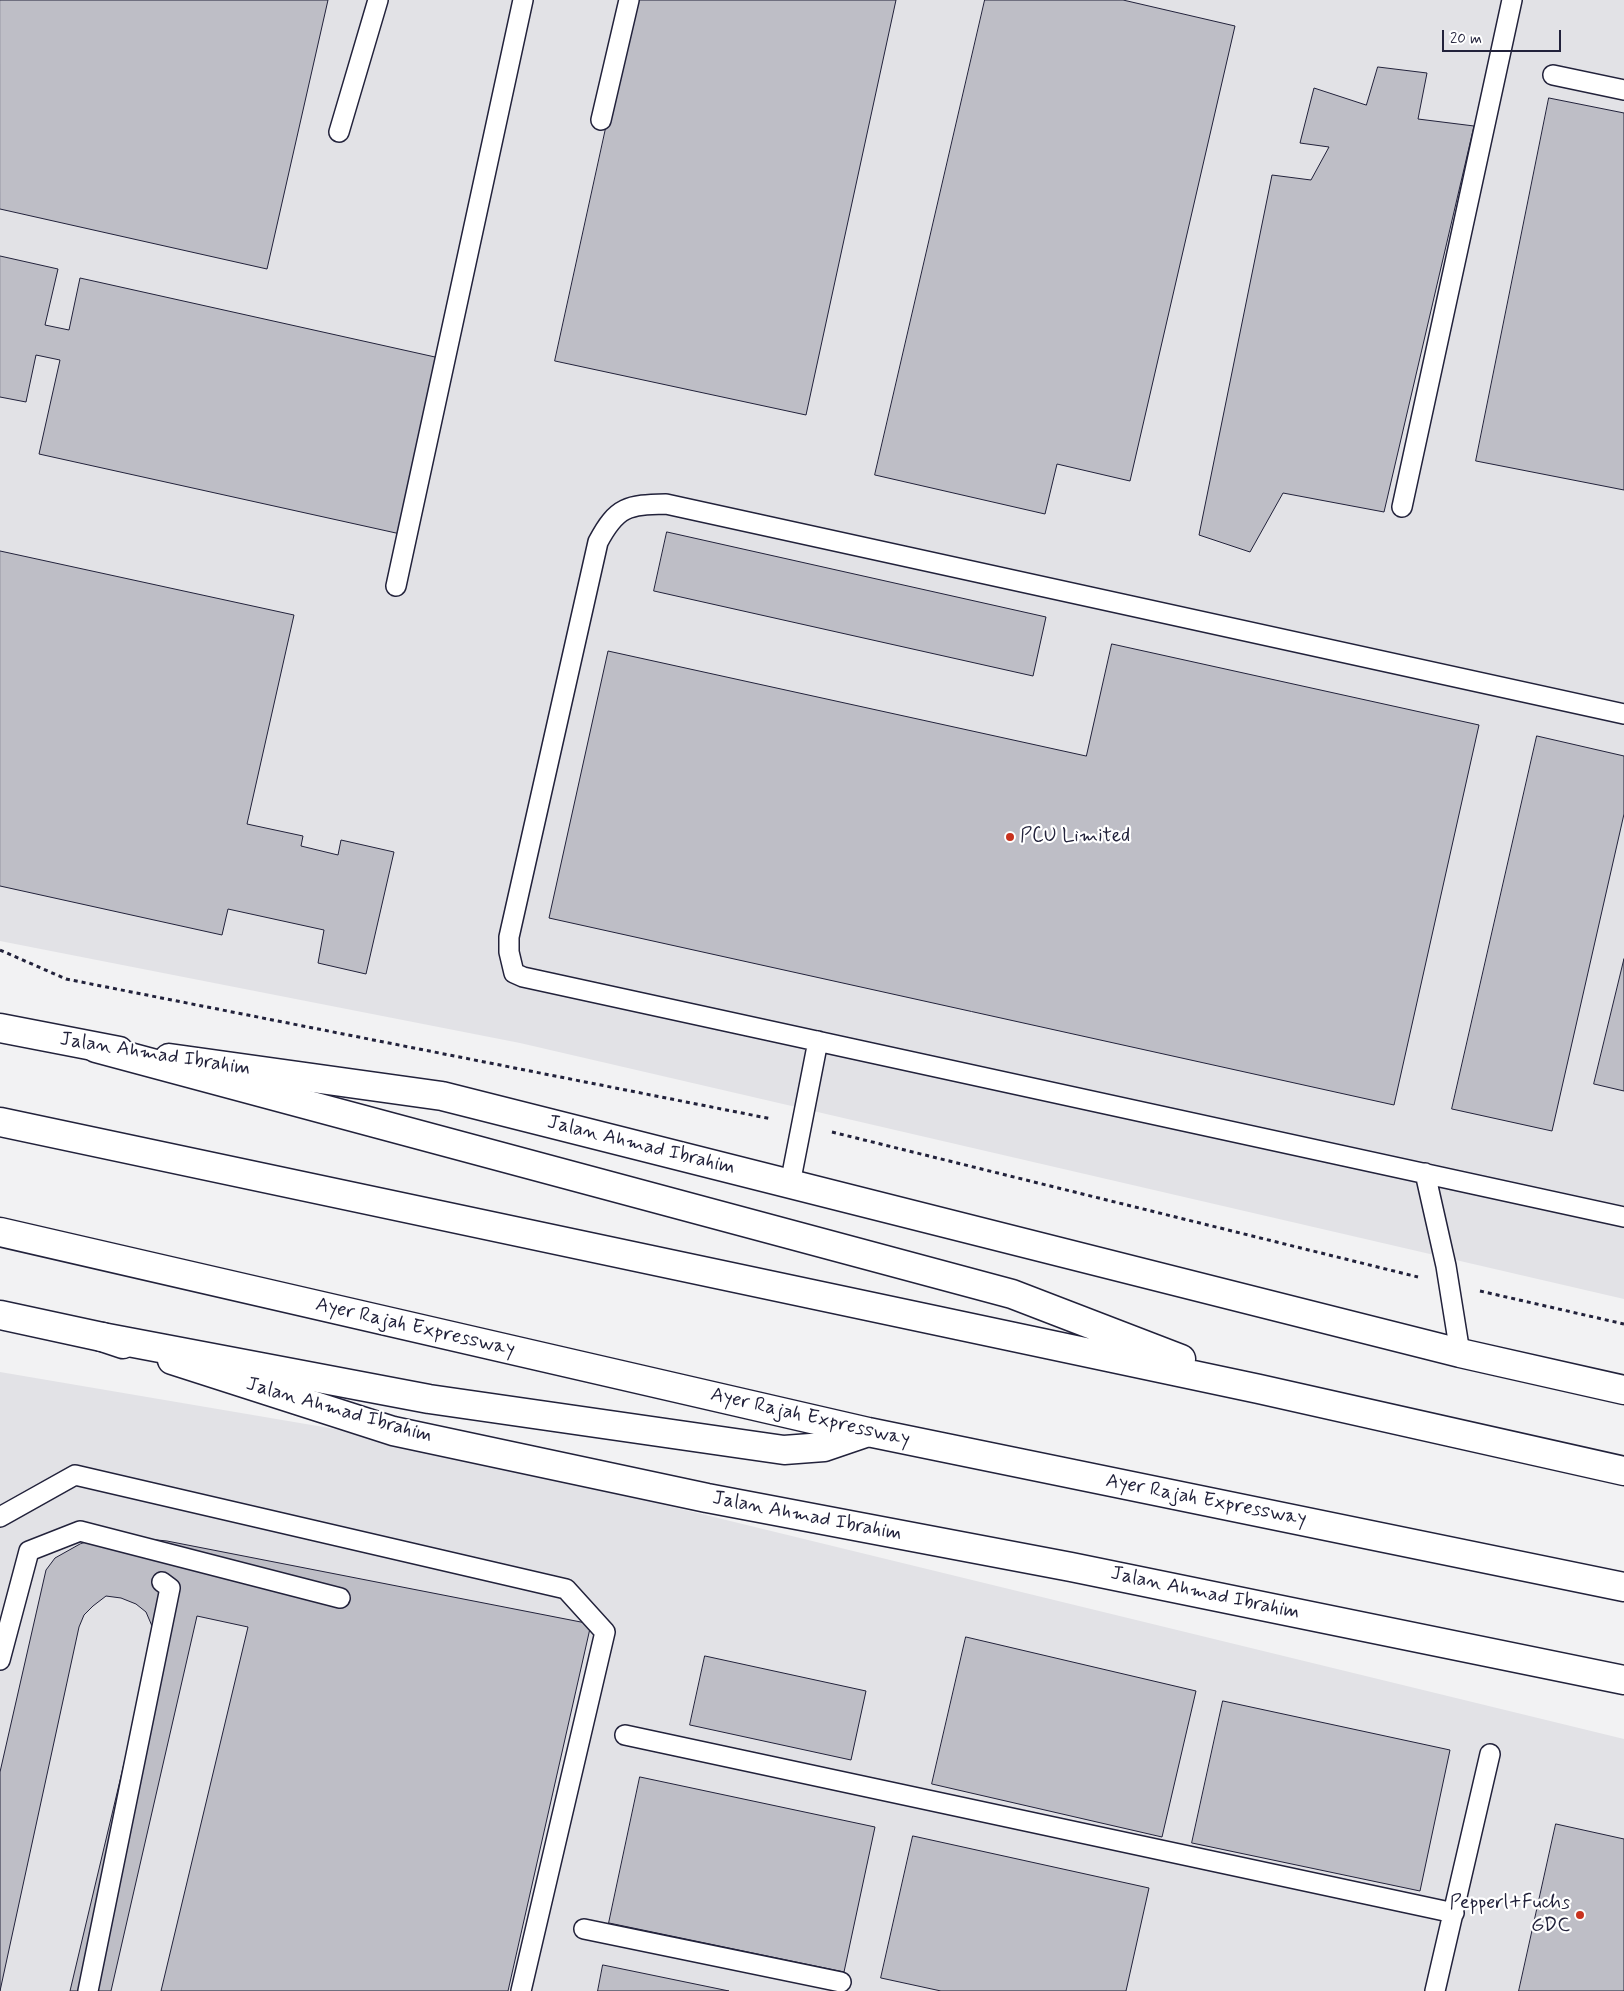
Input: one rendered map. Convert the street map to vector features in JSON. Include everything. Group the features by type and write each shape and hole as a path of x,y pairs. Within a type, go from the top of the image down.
{"main road":[{"name":"Jalan Ahmad Ibrahim","path":"0,1028 96,1048 442,1096 1460,1352 1624,1390"},
{"path":"96,1048 1012,1294 1259,1390"},
{"path":"0,1122 1259,1390 1624,1471"},
{"name":"Ayer Rajah Expressway","path":"0,1232 868,1432 1624,1587"},
{"name":"Jalan Ahmad Ibrahim","path":"0,1315 102,1337 393,1431 707,1498 1071,1567 1624,1680"},
{"path":"102,1337 428,1399 784,1450 824,1446 868,1432"}],"lane":[{"path":"339,132 378,0"},
{"path":"396,586 523,0"},
{"path":"601,120 629,0"},
{"path":"1402,507 1512,0"},
{"path":"1553,75 1624,90"},
{"path":"1624,714 666,504 645,504 624,509 608,522 598,542 509,937 509,952 514,973 523,977 1624,1217"},
{"path":"790,1184 818,1041"},
{"path":"1425,1173 1446,1266 1460,1352"},
{"path":"0,1518 75,1475 566,1589 605,1632 521,1991"},
{"path":"0,1660 29,1551 80,1531 340,1598"},
{"path":"88,1991 170,1588 162,1582"},
{"path":"625,1735 1454,1913"},
{"path":"1435,1991 1490,1754"},
{"path":"584,1929 841,1982"}],"shaded area":[{"path":"0,0 1624,0 1624,1299 520,1043 0,941"},
{"path":"0,1372 394,1439 1624,1739 1624,1991 0,1991"}],"building":[{"path":"0,0 328,0 267,269 0,209"},
{"path":"634,0 896,0 806,415 555,361"},
{"path":"985,0 1123,0 1235,26 1130,481 1057,464 1045,514 875,475"},
{"path":"1378,67 1427,73 1418,119 1474,126 1384,512 1283,493 1250,552 1199,535 1272,175 1311,180 1329,147 1300,143 1314,88 1366,105"},
{"path":"1549,98 1624,113 1624,490 1476,461"},
{"path":"0,256 58,269 45,325 69,330 80,278 444,359 405,535 39,454 60,360 36,355 26,402 0,397"},
{"path":"667,532 1046,617 1033,676 654,591"},
{"path":"0,551 294,615 247,824 303,836 301,846 338,855 341,840 394,852 366,974 318,963 324,930 228,909 222,935 0,886"},
{"name":"PCU Limited","path":"1112,644 1479,725 1394,1105 549,918 608,651 1086,756"},
{"path":"1537,736 1624,756 1624,814 1552,1131 1452,1109"},
{"path":"1624,959 1624,1091 1594,1084"},
{"path":"107,1535 167,1541 591,1624 508,1991 161,1991 248,1627 197,1616 111,1991 70,1991 155,1633 146,1612 136,1604 121,1598 106,1596 84,1615 79,1627 0,1991 0,1772 46,1570 55,1558 80,1544"},
{"path":"966,1637 1196,1691 1162,1837 932,1784"},
{"path":"705,1656 866,1691 851,1760 690,1725"},
{"path":"1223,1701 1450,1750 1420,1891 1192,1843"},
{"path":"640,1777 875,1827 844,1972 609,1923"},
{"name":"Pepperl+Fuchs GDC","path":"1556,1824 1624,1839 1624,1991 1519,1991"},
{"path":"913,1836 1149,1888 1126,1991 941,1991 881,1978"},
{"path":"603,1965 729,1991 598,1991"}],"place":[{"name":"PCU Limited","path":"1010,837"},
{"name":"Pepperl+Fuchs GDC","path":"1580,1915"}]}
